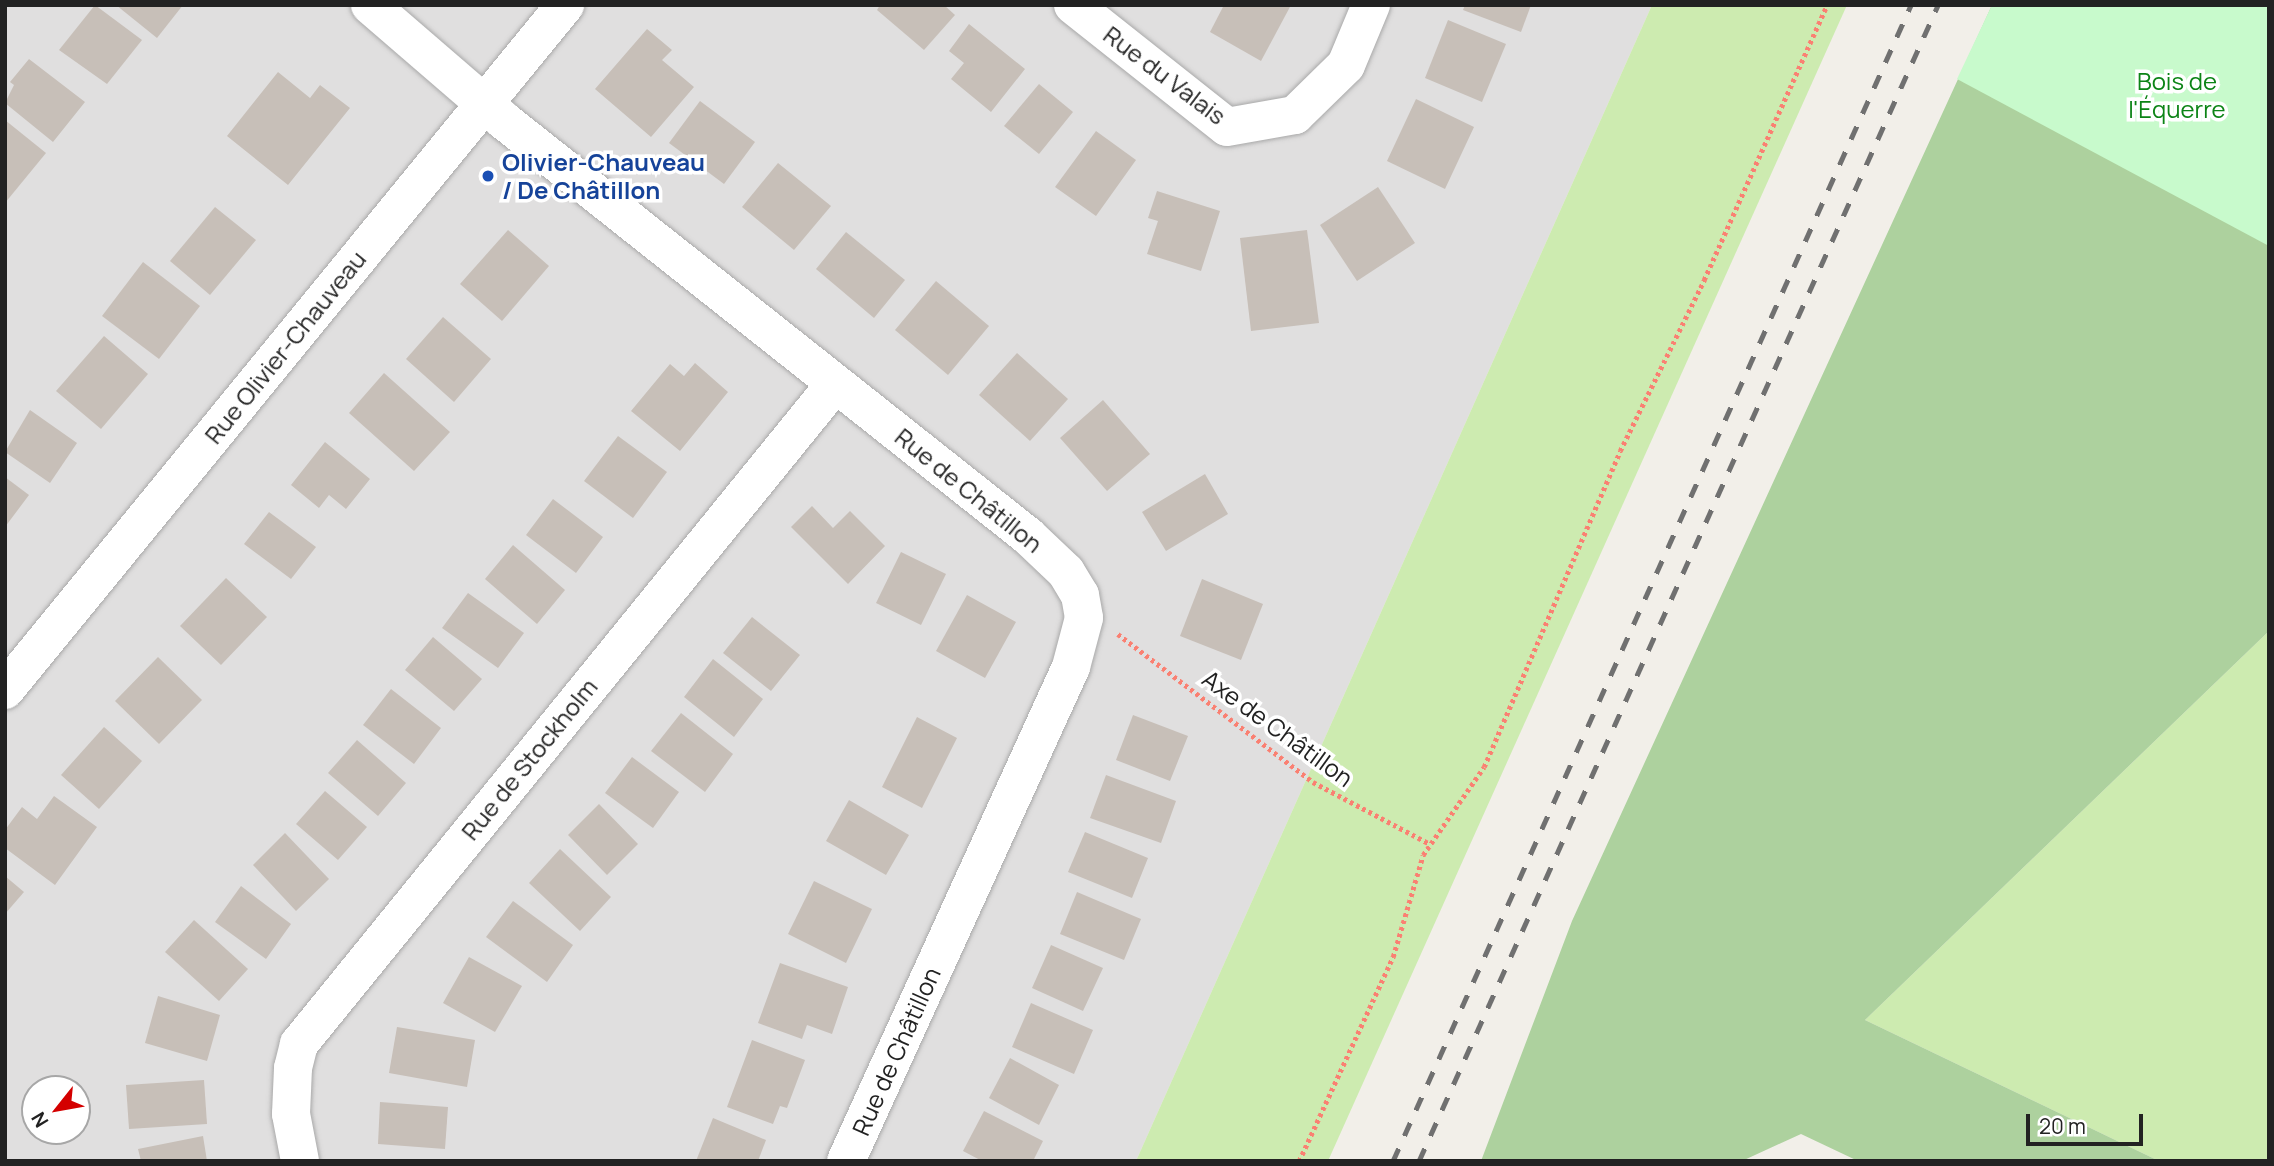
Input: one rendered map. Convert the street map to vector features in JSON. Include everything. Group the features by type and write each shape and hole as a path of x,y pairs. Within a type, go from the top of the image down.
{"street":[{"name":"Rue de Châtillon","path":"370,5 484,104 1057,562 1080,595 1084,618 1070,667 846,1161"},
{"name":"Rue Olivier-Chauveau","path":"5,690 565,5"},
{"name":"Rue du Valais","path":"1073,5 1227,127 1294,115 1346,65 1371,5"},
{"name":"Rue de Stockholm","path":"300,1161 291,1114 292,1068 299,1044 835,384"}],"path":[{"path":"1299,1161 1393,957 1417,869 1430,844 1484,767 1620,451 1704,280 1827,5"},
{"name":"Axe de Châtillon","path":"1111,631 1145,650 1313,782 1430,844"}],"shaded area":[{"path":"5,5 1652,5 1136,1161 5,1161"}],"green space":[{"path":"1652,5 1847,5 1328,1161 1136,1161"},
{"path":"1992,5 2269,5 2269,631 1865,1020 2159,1161 1858,1161 1801,1134 1742,1161 1481,1161 1572,921"},
{"name":"Bois de l'Équerre","path":"1992,5 2269,5 2269,246 1957,79"},
{"path":"2269,631 2269,1161 2159,1161 1865,1020"}],"building":[{"path":"95,5 142,40 107,84 59,50"},
{"path":"116,5 183,5 157,38"},
{"path":"880,5 944,5 955,15 924,50 877,10"},
{"path":"1224,5 1291,5 1261,61 1210,32"},
{"path":"1465,5 1531,5 1521,32 1463,10"},
{"path":"1448,20 1506,44 1482,102 1425,78"},
{"path":"969,24 1025,69 991,112 951,79 964,63 949,51"},
{"path":"647,29 672,50 662,60 694,87 651,137 595,89"},
{"path":"29,59 85,102 53,142 5,103 14,85 10,82"},
{"path":"278,72 310,98 320,85 350,108 288,185 227,136"},
{"path":"1039,84 1073,112 1039,154 1004,126"},
{"path":"1416,99 1474,127 1445,189 1387,161"},
{"path":"700,101 755,142 724,184 669,143"},
{"path":"5,120 46,153 5,203"},
{"path":"1096,131 1136,160 1096,216 1055,187"},
{"path":"778,163 831,206 794,250 742,207"},
{"path":"1378,187 1415,243 1357,281 1320,225"},
{"path":"1157,191 1220,211 1201,271 1147,254 1158,221 1148,218"},
{"path":"215,207 256,240 210,295 170,261"},
{"path":"508,230 549,266 502,321 460,284"},
{"path":"1307,230 1319,323 1251,331 1240,238"},
{"path":"846,232 905,280 874,318 816,269"},
{"path":"143,262 200,306 159,359 102,316"},
{"path":"936,281 989,326 948,375 895,330"},
{"path":"443,317 491,359 454,402 406,359"},
{"path":"104,336 148,374 101,429 56,391"},
{"path":"1017,353 1068,399 1030,441 979,395"},
{"path":"695,363 728,392 680,451 631,411 670,364 684,376"},
{"path":"384,373 450,432 414,471 349,413"},
{"path":"1103,400 1150,454 1107,491 1060,438"},
{"path":"30,410 77,443 50,483 5,452"},
{"path":"618,436 667,472 633,518 584,481"},
{"path":"325,442 370,479 346,509 329,495 319,508 291,485"},
{"path":"1205,474 1228,514 1166,551 1142,512"},
{"path":"5,477 29,495 5,527"},
{"path":"553,499 603,537 576,573 526,535"},
{"path":"812,506 833,528 850,511 885,546 848,584 791,527"},
{"path":"269,512 316,547 291,579 244,544"},
{"path":"513,545 565,590 537,624 485,579"},
{"path":"901,552 946,574 921,625 876,603"},
{"path":"226,578 267,617 221,665 180,626"},
{"path":"1202,579 1263,604 1241,660 1180,636"},
{"path":"468,593 524,633 498,668 442,628"},
{"path":"967,595 1016,622 985,678 936,651"},
{"path":"752,617 800,655 771,691 723,653"},
{"path":"433,637 482,679 454,711 405,670"},
{"path":"158,657 202,700 159,744 115,701"},
{"path":"713,659 763,699 734,737 684,697"},
{"path":"391,689 441,728 414,764 363,725"},
{"path":"681,713 733,754 705,792 651,751"},
{"path":"1133,715 1188,736 1170,781 1116,760"},
{"path":"917,717 957,738 922,808 882,787"},
{"path":"104,727 142,761 99,809 61,775"},
{"path":"357,740 406,783 378,816 328,773"},
{"path":"632,757 679,792 653,828 605,793"},
{"path":"1106,775 1176,801 1161,843 1090,818"},
{"path":"325,791 367,827 338,860 296,824"},
{"path":"54,796 97,827 55,885 5,848 5,830 22,807 37,819"},
{"path":"849,800 909,835 886,875 826,841"},
{"path":"599,804 638,844 607,875 568,835"},
{"path":"1085,832 1148,858 1132,898 1068,872"},
{"path":"285,833 329,879 296,911 253,865"},
{"path":"560,849 611,897 580,931 529,883"},
{"path":"5,876 24,892 5,914"},
{"path":"814,881 872,909 846,963 788,934"},
{"path":"241,886 291,924 266,959 215,922"},
{"path":"1077,892 1141,919 1124,960 1060,934"},
{"path":"513,901 573,945 547,982 486,937"},
{"path":"194,920 248,969 219,1001 165,952"},
{"path":"1051,945 1103,968 1083,1011 1032,988"},
{"path":"469,957 522,986 495,1032 443,1003"},
{"path":"780,963 848,987 832,1034 807,1025 802,1039 758,1023"},
{"path":"158,996 220,1015 207,1061 145,1043"},
{"path":"1031,1003 1093,1030 1074,1074 1012,1047"},
{"path":"397,1027 475,1040 467,1087 389,1073"},
{"path":"752,1040 805,1060 787,1108 780,1106 773,1124 727,1107"},
{"path":"1010,1058 1059,1085 1039,1125 989,1098"},
{"path":"204,1080 207,1124 129,1129 126,1085"},
{"path":"380,1102 448,1107 445,1149 378,1144"},
{"path":"984,1111 1043,1141 1033,1161 982,1161 963,1151"},
{"path":"713,1118 766,1140 758,1161 696,1161"},
{"path":"203,1136 207,1161 141,1161 138,1149"}],"railway":[{"path":"1393,1161 1911,5"},
{"path":"1419,1161 1938,5"}],"place":[{"name":"Olivier-Chauveau / De Châtillon","path":"488,176"}]}
